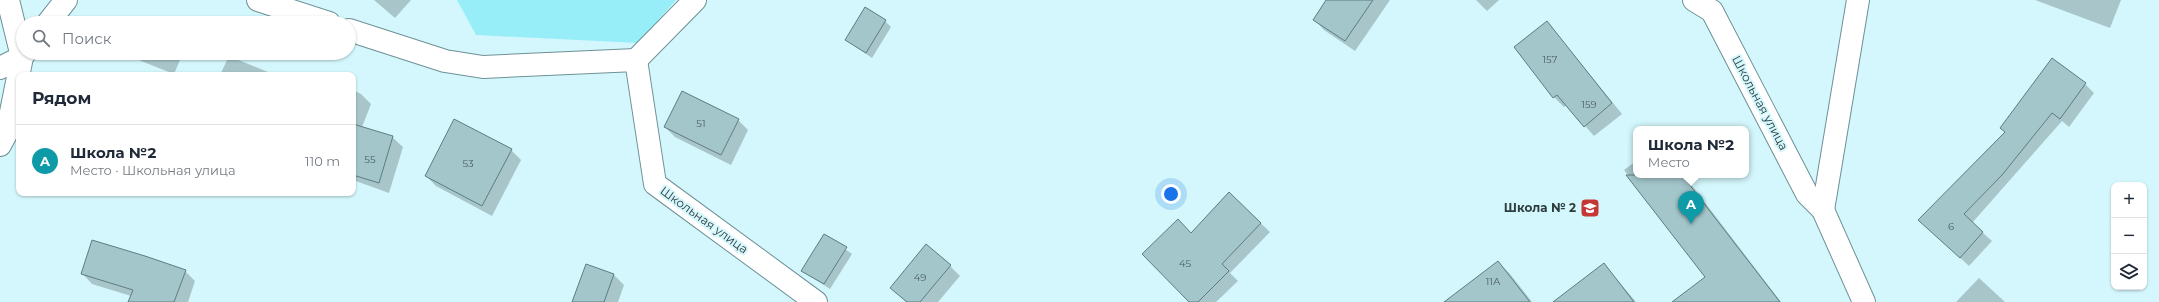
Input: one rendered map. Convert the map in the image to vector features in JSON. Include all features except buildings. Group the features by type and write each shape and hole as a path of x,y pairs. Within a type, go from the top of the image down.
{"street":[{"path":"8,0 16,28"},
{"path":"53,16 66,0"},
{"path":"258,0 307,16"},
{"path":"356,32 445,61 483,67 636,60 695,0"},
{"name":"Школьная улица","path":"1694,0 1712,11 1807,194 1823,210 1864,302"},
{"path":"1823,210 1858,0"},
{"path":"0,68 16,59"},
{"path":"20,72 23,60"},
{"name":"Школьная улица","path":"636,60 655,184 816,302"},
{"path":"0,145 7,132 16,91"}],"shaded area":[{"path":"457,0 676,0 638,43 476,35"}],"place":[{"name":"Школа № 2","path":"1590,208"},
{"name":"Школа №2","path":"1691,224"}]}
